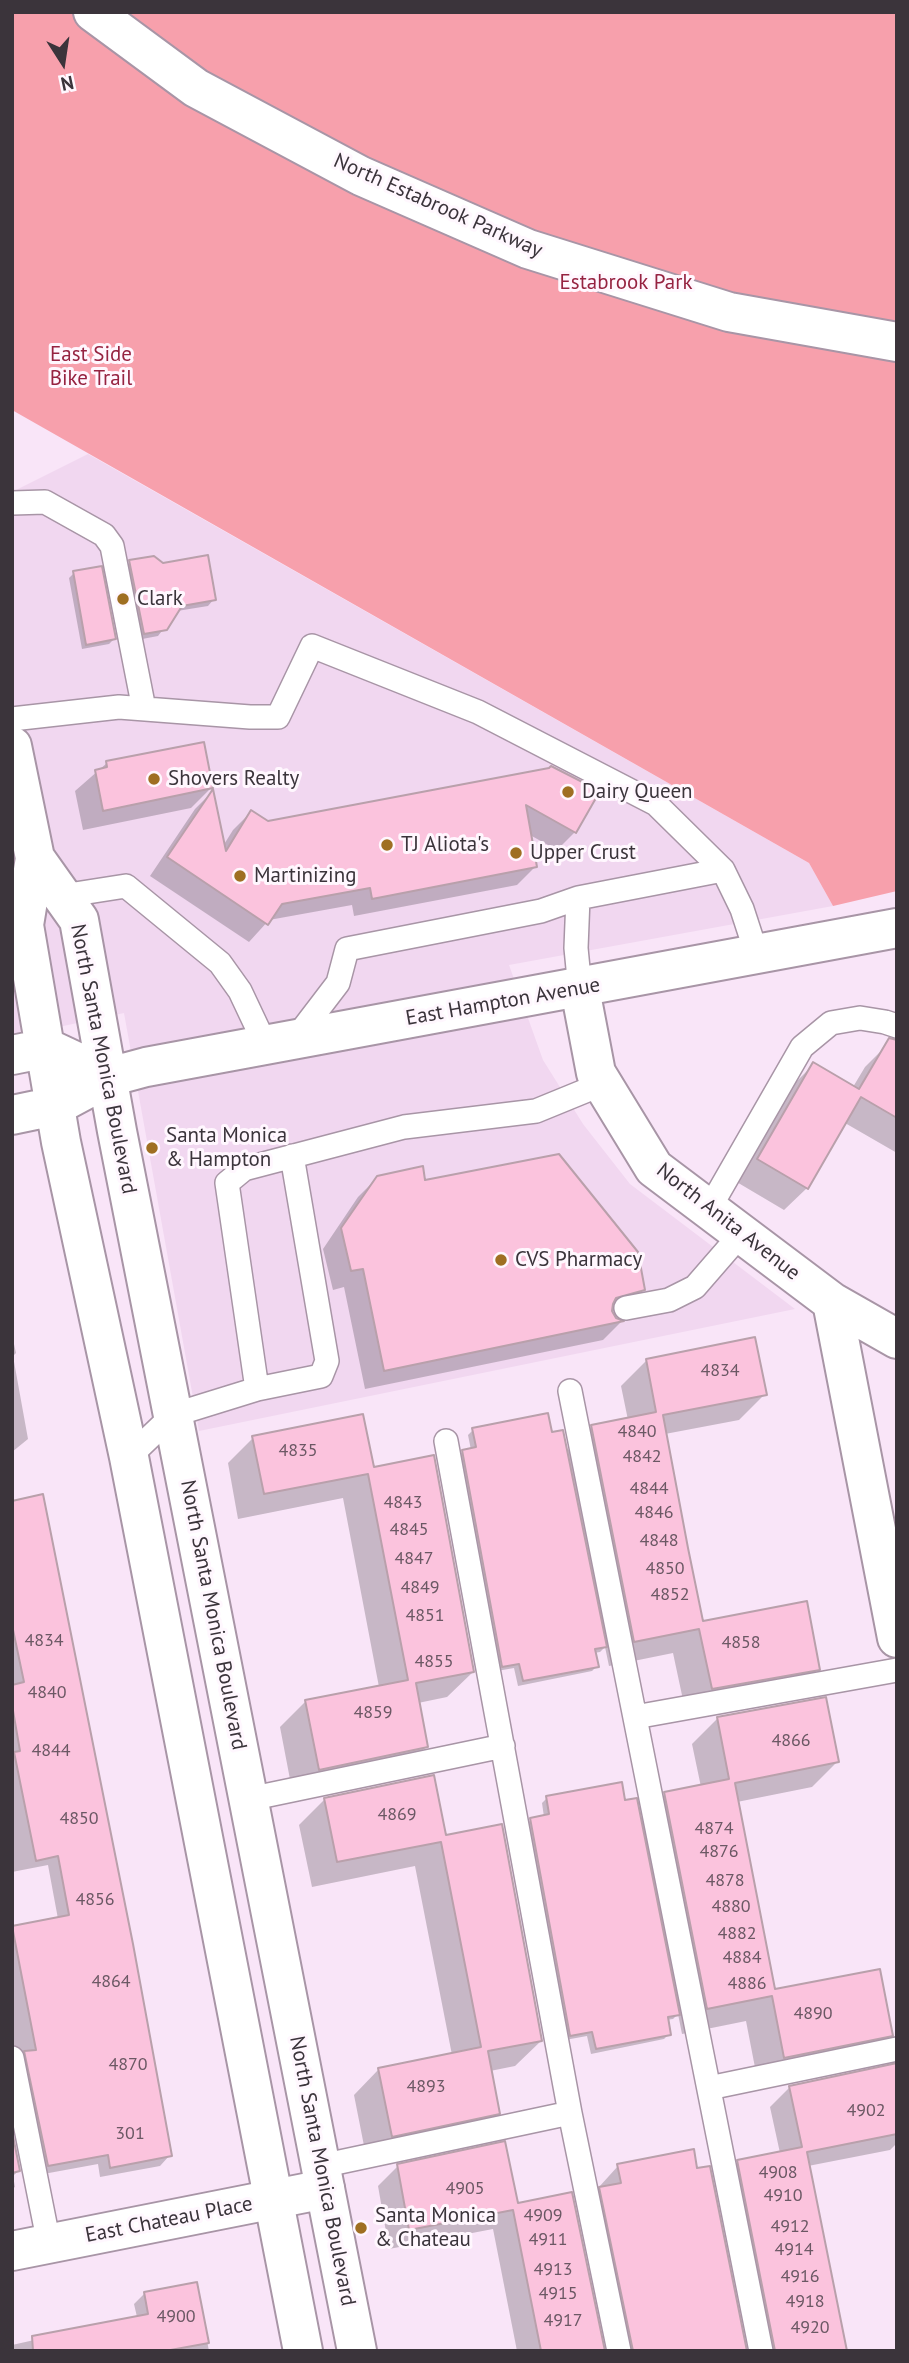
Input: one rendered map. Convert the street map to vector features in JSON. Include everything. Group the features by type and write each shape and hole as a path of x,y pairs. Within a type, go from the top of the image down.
{"street":[{"name":"North Estabrook Parkway","path":"93,12 196,88 361,176 528,250 729,312 897,342"},
{"path":"12,746 23,860 22,973 29,1052 55,1106 130,1457 303,2351"},
{"name":"North Santa Monica Boulevard","path":"23,860 62,896 79,920 117,1131 357,2351"},
{"name":"East Hampton Avenue","path":"12,1115 55,1106 109,1077 146,1068 897,928"},
{"name":"North Anita Avenue","path":"580,989 596,1073 654,1168 832,1302 897,1339"},
{"path":"29,1052 109,1077"},
{"path":"832,1302 897,1638"},
{"name":"East Chateau Place","path":"12,2251 274,2199 323,2177"}],"lane":[{"path":"12,503 45,502 104,535 112,546 144,709"},
{"path":"12,719 119,707 278,717 312,646 478,712 656,804 723,870 742,909 757,955"},
{"path":"62,896 126,886 220,963 280,1041 338,984 347,949 541,911 578,898 723,870"},
{"path":"578,898 576,948 580,989"},
{"path":"709,1209 802,1047 831,1023 860,1018 885,1021 897,1026"},
{"path":"257,1389 228,1183 244,1169 292,1156 404,1127 536,1111 603,1084"},
{"path":"130,1457 173,1415 257,1389 321,1376 327,1361 292,1156"},
{"path":"625,1308 669,1300 695,1287 741,1234"},
{"path":"570,1391 761,2351"},
{"path":"446,1441 570,2113 619,2351"},
{"path":"635,1717 897,1670"},
{"path":"249,1799 503,1746"},
{"path":"709,2088 897,2049"},
{"path":"12,2058 49,2244"},
{"path":"323,2177 570,2113"}],"shaded area":[{"path":"88,454 809,863 833,906 509,965 543,1060 583,1124 630,1184 795,1309 199,1431 124,1013 12,1037 12,492"}],"green space":[{"name":"Estabrook Park","path":"12,12 897,12 897,891 833,906 809,863 12,410"}],"building":[{"path":"208,555 216,600 182,606 167,630 144,634 129,560 154,556 163,563"},
{"path":"102,566 116,639 86,645 73,571"},
{"name":"Shovers Realty","path":"204,742 213,788 103,811 95,770 107,767 106,761"},
{"path":"551,766 600,791 576,833 526,805 537,867 372,899 370,888 282,904 268,925 167,857 213,789 226,851 251,810 268,821"},
{"path":"889,1038 897,1040 897,1118 861,1097 808,1189 757,1159 813,1062 859,1089"},
{"name":"CVS Pharmacy","path":"559,1154 638,1252 645,1290 616,1298 612,1311 616,1318 624,1321 384,1371 363,1269 351,1271 341,1228 377,1176 423,1166 425,1180"},
{"path":"755,1337 767,1395 663,1415 688,1548 703,1621 807,1601 820,1670 712,1689 699,1629 634,1642 591,1425 656,1412 646,1359"},
{"path":"548,1413 552,1432 563,1430 607,1647 595,1649 599,1667 523,1681 519,1664 502,1667 462,1450 476,1447 472,1428"},
{"path":"363,1414 374,1467 434,1455 474,1672 416,1683 428,1747 319,1770 305,1700 408,1680 368,1474 264,1494 252,1436"},
{"path":"43,1494 133,1944 172,2156 110,2168 108,2155 48,2166 24,2051 36,2050 12,1926 69,1915 58,1856 36,1861 14,1752 20,1751 12,1705 12,1685 24,1682 12,1625 12,1501"},
{"path":"826,1697 839,1762 735,1783 775,1989 880,1969 893,2036 784,2058 772,1996 707,2009 664,1792 729,1779 717,1717"},
{"path":"434,1775 446,1835 502,1824 542,2041 488,2051 500,2114 392,2137 378,2068 481,2047 441,1842 337,1862 324,1798"},
{"path":"622,1782 625,1800 637,1798 680,2015 668,2017 671,2035 596,2049 592,2032 570,2036 530,1818 549,1814 546,1796"},
{"path":"897,2063 897,2134 807,2152 847,2351 775,2351 737,2160 802,2147 789,2086"},
{"path":"12,2131 20,2171 12,2173"},
{"path":"505,2141 518,2203 572,2192 605,2351 541,2351 513,2210 409,2230 397,2164"},
{"path":"694,2149 697,2168 710,2166 747,2351 633,2351 599,2187 621,2183 617,2164"},
{"path":"197,2282 209,2343 165,2351 33,2351 32,2336 148,2314 144,2292"}],"place":[{"name":"Clark","path":"123,599"},
{"name":"Shovers Realty","path":"154,779"},
{"name":"Dairy Queen","path":"568,792"},
{"name":"TJ Aliota's","path":"387,845"},
{"name":"Upper Crust","path":"516,853"},
{"name":"Martinizing","path":"240,876"},
{"name":"Santa Monica & Hampton","path":"152,1148"},
{"name":"CVS Pharmacy","path":"501,1260"},
{"name":"Santa Monica & Chateau","path":"361,2228"}],"park label":[{"name":"East Side Bike Trail","path":"91,367"}]}
